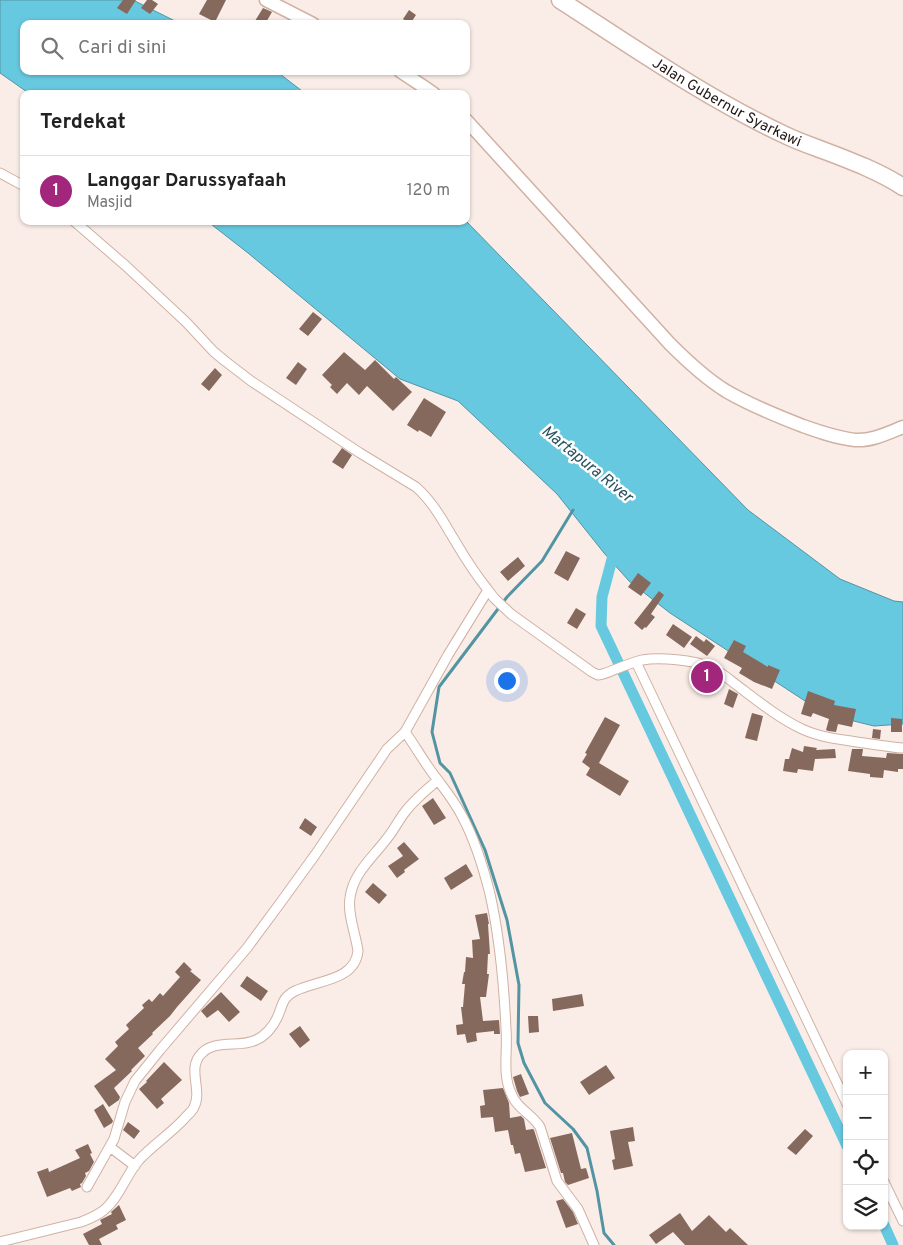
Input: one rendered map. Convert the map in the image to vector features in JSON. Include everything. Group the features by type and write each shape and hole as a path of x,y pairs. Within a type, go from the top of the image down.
{"highway":[{"name":"Jalan Gubernur Syarkawi","path":"560,0 740,113 786,136 851,161 903,187"}],"street":[{"path":"266,0 305,20"},
{"path":"406,75 428,90"},
{"path":"470,124 670,344 692,365 725,391 788,420 835,436 865,440 903,428"},
{"path":"0,173 20,184"},
{"path":"79,225 139,278 225,361 251,381 422,493 438,511 473,570 494,598 511,614 592,672 598,675 642,660 663,659 684,661 710,667 778,714 815,734 836,739 903,748"},
{"path":"87,1187 112,1149 124,1102 135,1082 246,948 304,871 387,749 405,732 448,655 488,590"},
{"path":"634,663 843,1096"},
{"path":"405,732 452,799 467,825 490,895 502,959 507,1043 506,1074 510,1092 516,1103 540,1127 557,1181 578,1209 594,1245"},
{"path":"0,1242 81,1222 98,1215 110,1205 133,1165 177,1126 194,1108 197,1092 194,1071 198,1057 202,1052 215,1046 245,1044 255,1041 270,1030 287,996 295,991 332,979 353,966 358,957 358,951 349,909 355,879 388,838 405,811 436,778"},
{"path":"112,1149 133,1165"},
{"path":"885,1185 903,1221"}],"water":[{"path":"0,0 133,0 173,20 20,20 20,75 281,75 301,90 24,90 0,73"},
{"name":"Martapura River","path":"212,225 470,225 748,510 840,579 894,601 903,602 903,724 874,726 825,714 670,613 629,581 557,494 458,401 400,379"}],"building":[{"path":"123,0 136,0 127,14 117,8"},
{"path":"147,0 152,0 158,4 150,14 141,8"},
{"path":"207,0 226,0 216,20 211,20 199,14"},
{"path":"263,8 272,12 267,20 256,20"},
{"path":"409,10 416,15 413,20 403,19"},
{"path":"313,312 322,319 308,336 299,329"},
{"path":"344,352 365,370 375,360 394,379 396,377 412,392 393,411 367,386 359,395 347,383 337,394 330,387 332,385 322,375"},
{"path":"298,362 307,369 296,385 286,378"},
{"path":"215,368 222,375 209,391 201,384"},
{"path":"424,398 446,412 431,437 407,425"},
{"path":"342,448 352,455 343,469 332,462"},
{"path":"566,551 580,558 568,581 554,573"},
{"path":"518,557 525,566 508,581 500,572"},
{"path":"638,573 651,583 641,596 628,587"},
{"path":"659,591 664,595 651,614 655,617 642,630 634,623"},
{"path":"576,608 586,614 577,629 567,623"},
{"path":"673,624 692,637 684,648 666,635"},
{"path":"696,636 704,642 706,639 715,646 707,656 690,644"},
{"path":"734,640 746,646 743,652 768,667 768,665 780,670 772,689 754,682 739,673 742,668 724,658"},
{"path":"702,671 715,676 711,687 697,681"},
{"path":"729,689 738,694 733,708 724,704"},
{"path":"808,691 835,701 834,705 856,709 852,727 838,724 836,732 828,731 826,730 829,719 813,713 811,717 801,714"},
{"path":"752,713 763,716 757,741 745,738"},
{"path":"605,717 620,725 599,763 629,781 620,796 586,775 590,768 582,762"},
{"path":"891,718 902,719 902,732 891,732"},
{"path":"873,729 881,730 880,739 872,738"},
{"path":"804,746 817,748 816,750 835,749 836,758 815,759 813,771 798,769 797,773 783,771 785,759 789,759 792,748 803,752"},
{"path":"852,749 863,749 862,756 886,758 887,753 903,754 903,769 898,769 898,772 884,770 883,778 870,777 870,774 848,771"},
{"path":"433,798 446,818 434,825 422,806"},
{"path":"305,818 317,827 311,836 299,828"},
{"path":"404,842 419,859 397,878 388,866 403,856 397,848"},
{"path":"466,864 473,876 451,890 444,878"},
{"path":"373,883 387,895 379,904 365,892"},
{"path":"487,913 490,954 488,954 487,974 489,974 486,997 480,997 483,1021 499,1020 500,1034 494,1034 494,1031 476,1033 477,1041 467,1043 465,1034 457,1035 456,1025 463,1024 461,1007 463,1007 465,984 462,984 466,957 473,958 472,940 480,939 475,915"},
{"path":"184,962 192,970 190,971 201,980 170,1016 138,1048 145,1056 114,1088 120,1097 119,1100 109,1107 94,1086 116,1070 105,1059 118,1046 115,1042 129,1029 126,1025 144,1008 142,1005 149,999 152,1002 160,993 163,996 180,977 175,972"},
{"path":"247,976 268,991 261,1001 240,986"},
{"path":"221,992 240,1012 229,1022 218,1010 207,1018 201,1011"},
{"path":"582,994 584,1006 553,1011 552,999"},
{"path":"528,1016 538,1016 539,1032 529,1033"},
{"path":"300,1026 310,1040 300,1048 289,1034"},
{"path":"164,1062 182,1080 161,1099 164,1103 157,1109 139,1089"},
{"path":"606,1065 615,1078 589,1095 580,1082"},
{"path":"521,1074 529,1094 520,1097 513,1077"},
{"path":"503,1088 509,1103 510,1118 521,1116 524,1119 526,1130 534,1130 546,1168 525,1172 520,1153 515,1154 513,1145 511,1145 508,1130 495,1132 493,1117 481,1118 480,1106 485,1105 483,1090"},
{"path":"103,1104 113,1121 104,1128 94,1110"},
{"path":"128,1122 140,1131 134,1139 123,1130"},
{"path":"633,1127 635,1141 628,1142 633,1166 614,1170 612,1160 615,1159 610,1131"},
{"path":"805,1129 813,1136 796,1155 787,1148"},
{"path":"572,1133 581,1169 586,1168 589,1178 568,1185 565,1182 563,1173 561,1173 550,1138"},
{"path":"88,1144 94,1162 89,1171 85,1173 86,1176 80,1184 81,1187 72,1191 70,1188 47,1197 37,1172 48,1168 49,1172 80,1158 75,1150"},
{"path":"563,1199 573,1212 578,1224 566,1228 556,1201"},
{"path":"119,1205 126,1220 116,1225 118,1229 99,1239 102,1245 89,1245 83,1234 102,1224 100,1220 112,1214 111,1212"},
{"path":"680,1213 692,1231 709,1215 726,1232 730,1228 748,1245 685,1245 673,1232 656,1244 649,1235"}],"waterway":[{"path":"573,510 542,561 507,597 439,687 432,732 440,763 450,773 485,850 507,920 519,985 518,1043 524,1063 545,1103 573,1129 587,1148 604,1233 614,1245"},
{"path":"615,548 602,597 601,626 844,1140"},
{"path":"886,1230 893,1245"}],"place":[{"name":"Langgar Darussyafaah","path":"707,677"}]}
